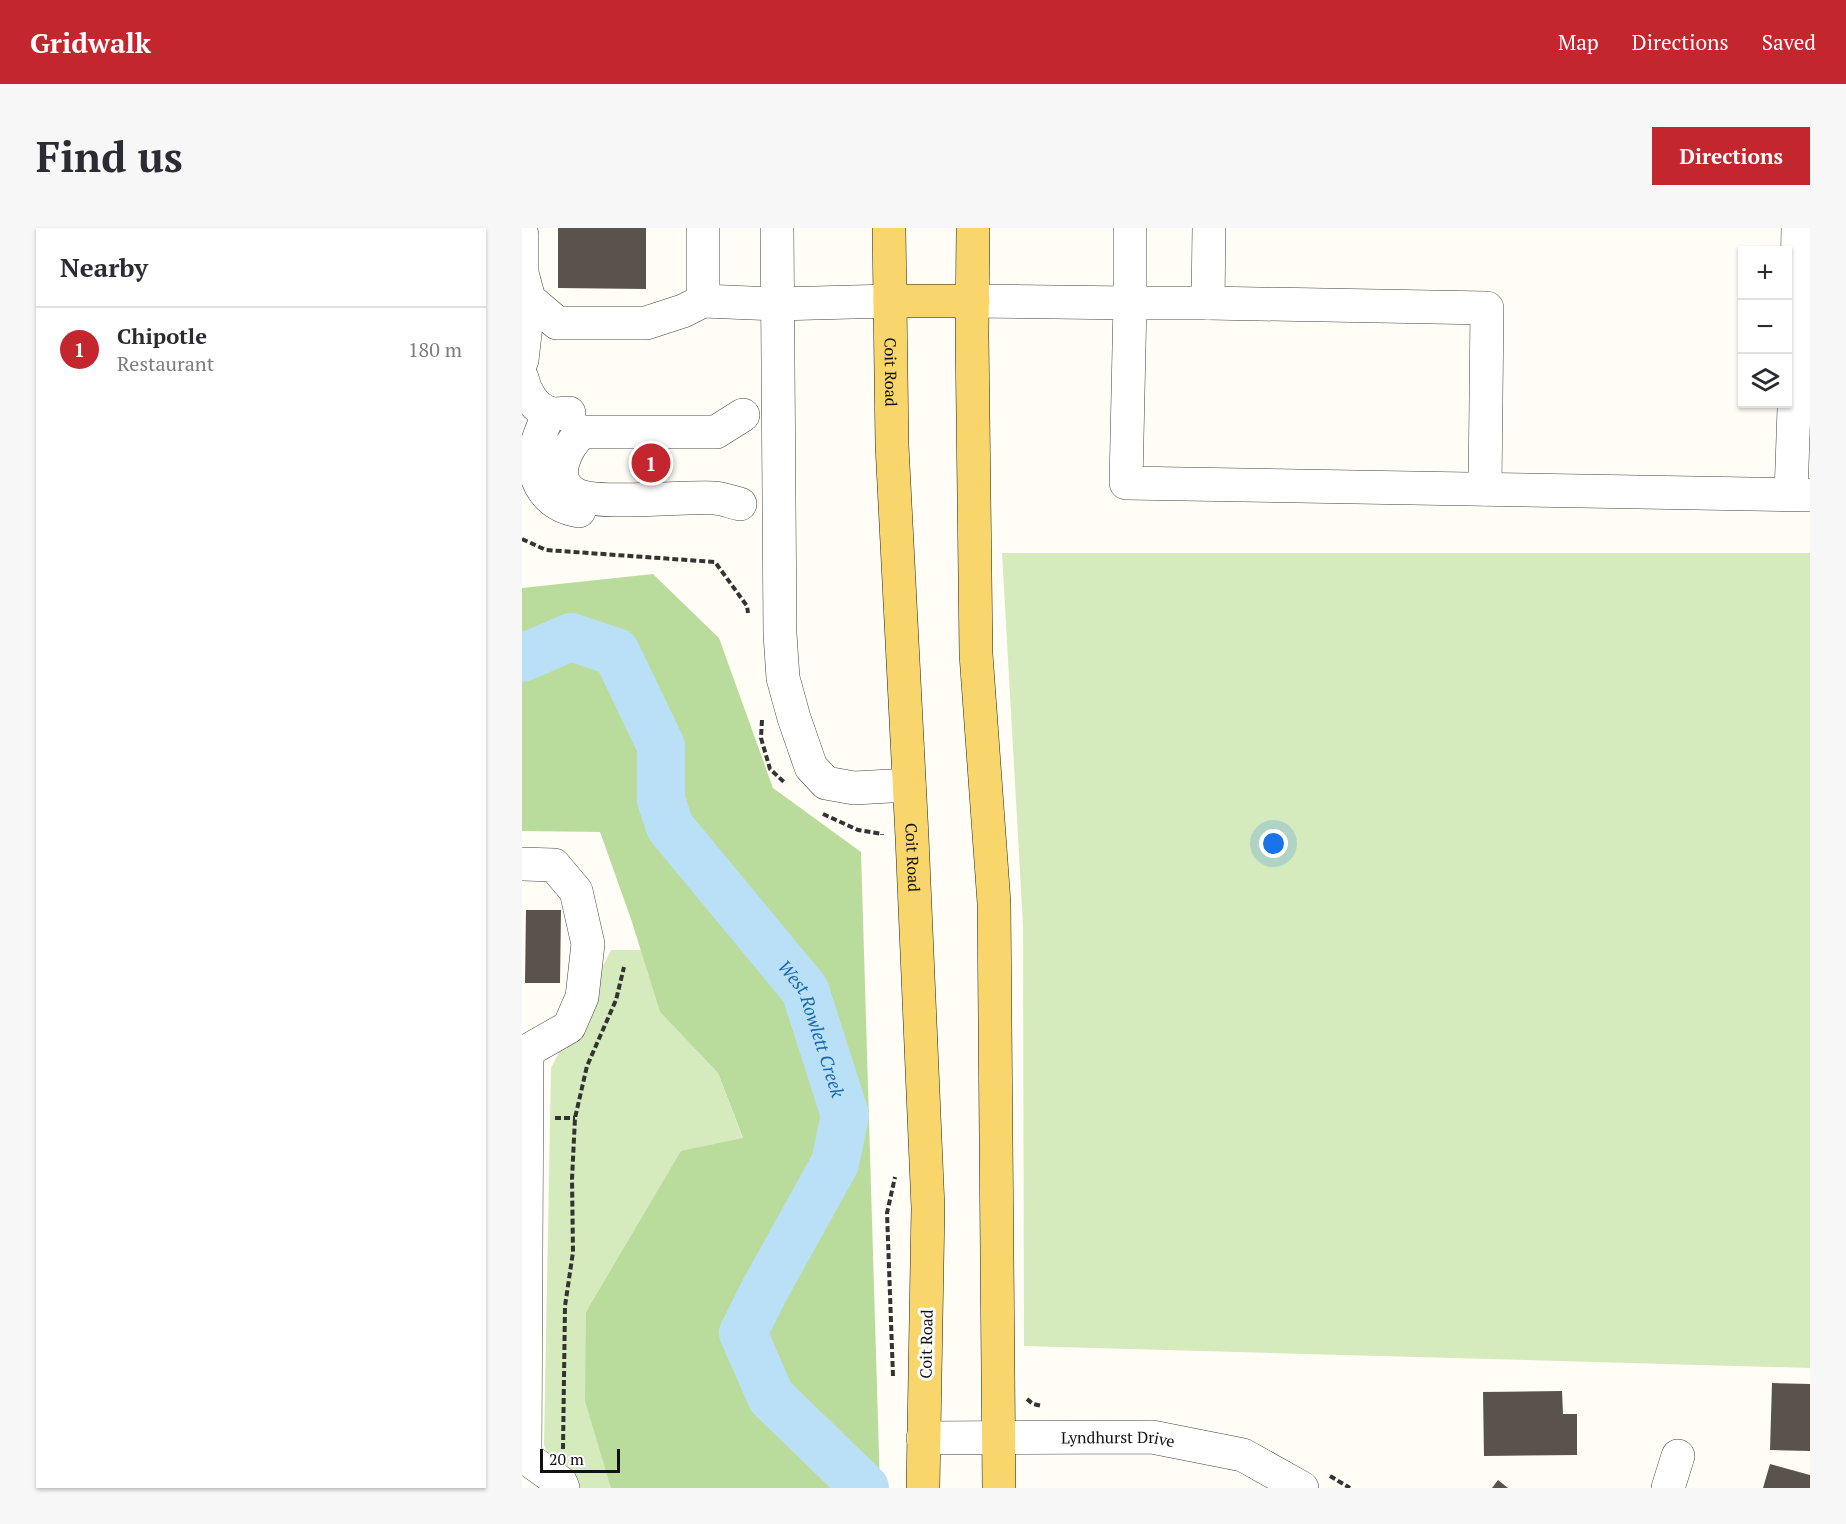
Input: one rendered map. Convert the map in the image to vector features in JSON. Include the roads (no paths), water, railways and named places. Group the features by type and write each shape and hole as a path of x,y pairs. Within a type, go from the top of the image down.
{"main road":[{"name":"Coit Road","path":"889,228 892,445 927,1208 923,1488"},
{"path":"973,228 976,654 994,903 999,1488"},
{"path":"890,301 973,301"}],"street":[{"path":"702,228 704,301"},
{"path":"777,228 780,634 783,678 811,767 826,783 854,788 909,784"},
{"path":"1130,228 1126,483 1800,494 1802,380 1798,228"},
{"path":"1208,303 1209,228"},
{"path":"522,235 522,273 529,300 522,360"},
{"path":"529,300 557,323 646,323 683,311 704,301 777,304 890,301"},
{"path":"973,301 1487,308 1485,489"},
{"path":"522,378 524,390 535,404 549,413 778,416"},
{"path":"549,413 535,452 535,472 545,494 566,508 591,513 708,512 740,504"},
{"path":"743,415 716,432 582,432 563,457 561,473 566,485 576,495 596,499 715,498 740,504 779,504"},
{"path":"522,864 554,865 576,891 588,944 582,998 568,1027 524,1051 524,1457 561,1483 565,1474"},
{"name":"Lyndhurst Drive","path":"923,1438 1152,1437 1243,1455 1302,1488"},
{"path":"1668,1488 1678,1455"}],"waterway":[{"name":"West Rowlett Creek","path":"522,658 571,637 616,652 661,746 661,800 670,827 805,990 845,1115 835,1163 743,1333 771,1397 865,1488"}],"place":[{"name":"Chipotle","path":"651,463"}]}
